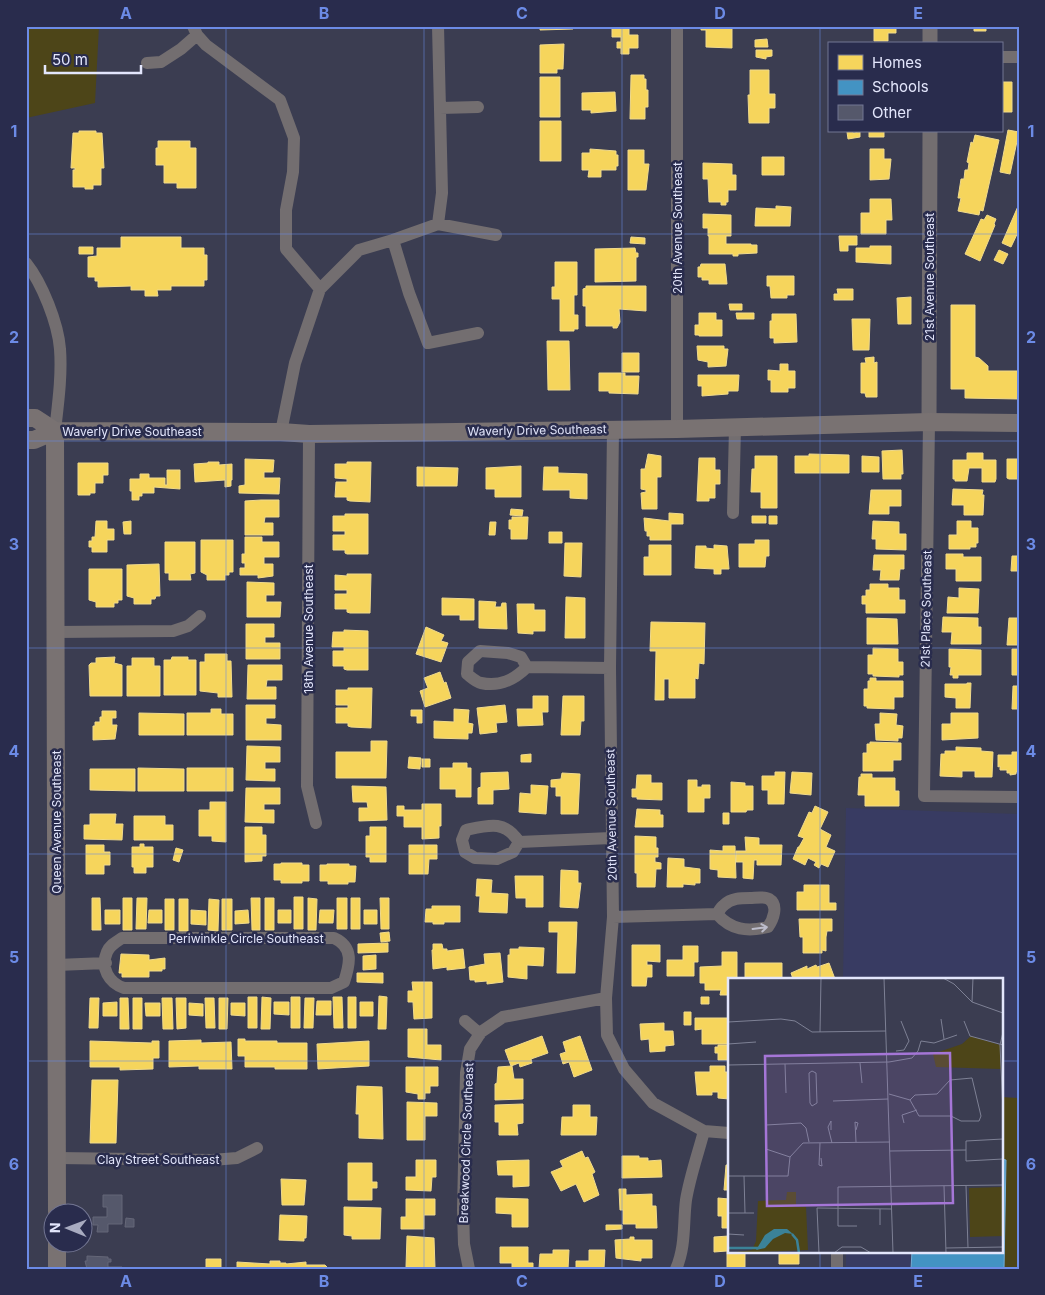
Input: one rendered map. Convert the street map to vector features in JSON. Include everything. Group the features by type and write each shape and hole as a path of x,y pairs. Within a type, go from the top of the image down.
{"main road":[{"name":"Waverly Drive Southeast","path":"26,418 35,418 56,431"},
{"name":"Waverly Drive Southeast","path":"26,440 34,440 56,431 280,432 309,434 677,429 929,422 1019,423"},
{"name":"Queen Avenue Southeast","path":"56,431 57,1202"},
{"path":"57,1252 57,1269"}],"street":[{"path":"438,26 442,193 438,224"},
{"name":"20th Avenue Southeast","path":"676,26 677,429"},
{"path":"930,26 930,42"},
{"path":"147,63 161,62 181,49 195,31 235,67 280,100 294,138 293,172 286,210 286,250 320,289"},
{"path":"1002,57 1019,57"},
{"path":"440,108 478,107"},
{"name":"21st Avenue Southeast","path":"929,422 930,132"},
{"path":"280,432 295,363 320,289 359,250 438,224 496,235"},
{"path":"393,240 409,293 428,342 478,333"},
{"path":"26,263 32,270 50,309 60,348 56,431"},
{"name":"21st Place Southeast","path":"929,422 924,796 1019,797"},
{"path":"733,513 735,427"},
{"name":"20th Avenue Southeast","path":"613,429 610,668 613,917 606,998 607,1036 624,1069 653,1103 704,1131 728,1132"},
{"name":"18th Avenue Southeast","path":"309,434 307,786 316,823"},
{"path":"56,632 174,631 188,626 200,616"},
{"path":"527,667 610,668"},
{"path":"519,842 611,838"},
{"path":"613,917 716,914"},
{"name":"Periwinkle Circle Southeast","path":"122,938 334,938 341,942 348,950 349,968 344,982 331,988 124,988 116,985 108,978 106,963 107,952 112,944 122,938"},
{"path":"57,965 106,963"},
{"name":"Breakwood Circle Southeast","path":"469,1269 464,1244 463,1210 466,1072 470,1049 480,1034 503,1017 606,998"},
{"path":"465,1021 480,1034"},
{"path":"676,1269 684,1244 686,1202 690,1182 704,1131"},
{"name":"Clay Street Southeast","path":"58,1158 212,1160 237,1158 257,1148"},
{"path":"837,1252 837,1269"}],"shaded area":[{"path":"26,26 99,26 95,103 26,118"},
{"path":"846,808 1019,814 1019,1269 846,1269 846,1252 1002,1252 1002,978 843,978"},
{"path":"1002,1097 1019,1098 1019,1269 1004,1269 1006,1160 1002,1159"}],"building: Homes":[{"path":"540,26 573,26 573,29 540,30"},
{"path":"612,26 629,26 629,35 638,35 638,48 629,48 629,54 621,54 621,48 617,48 617,42 621,42 621,37 612,37"},
{"path":"701,26 732,26 732,48 706,47 706,30 701,30"},
{"path":"881,26 899,26 899,28 896,28 896,33 888,33 888,41 874,41 874,27 881,28"},
{"path":"974,26 986,26 986,31 974,31"},
{"path":"767,39 768,47 755,47 755,40"},
{"path":"564,44 563,69 557,69 557,73 540,73 540,45"},
{"path":"756,50 772,50 772,56 766,57 766,59 756,57"},
{"path":"750,70 769,70 769,94 775,94 775,108 769,108 769,123 749,123 748,95 750,95"},
{"path":"631,75 644,75 644,79 646,79 648,107 645,107 645,119 630,119"},
{"path":"540,77 560,77 560,117 540,117"},
{"path":"1002,82 1012,82 1012,112 1002,112"},
{"path":"615,92 616,111 591,113 591,110 582,110 582,93"},
{"path":"540,121 561,121 561,161 540,161"},
{"path":"1008,130 1019,132 1010,174 1000,172"},
{"path":"79,131 102,133 104,168 101,168 101,185 93,185 93,189 73,187 73,170 75,168 71,168 73,133 79,133"},
{"path":"847,132 860,132 860,137 848,139"},
{"path":"869,132 884,132 884,137 869,137"},
{"path":"975,135 999,140 983,211 980,210 979,215 958,211 961,198 958,198 961,179 964,179 965,170 968,170 969,163 967,162 971,142 973,143"},
{"path":"158,141 190,141 190,148 196,148 196,188 177,188 177,183 164,183 164,165 156,165"},
{"path":"590,149 616,151 618,166 616,166 616,170 601,170 601,177 588,177 589,170 582,170 582,153 590,153"},
{"path":"870,149 884,149 884,159 891,159 889,179 870,180"},
{"path":"628,150 644,150 644,164 649,164 646,190 628,190"},
{"path":"762,157 784,157 784,175 762,175"},
{"path":"703,163 732,164 732,175 736,175 736,190 728,190 728,202 726,202 726,205 721,205 721,202 709,202 708,179 703,179"},
{"path":"870,199 891,199 892,220 886,220 886,234 861,234 861,213 870,213"},
{"path":"1019,204 1019,230 1011,247 1002,243"},
{"path":"776,206 791,207 790,226 755,226 756,208 776,209"},
{"path":"703,214 731,215 731,236 726,236 726,244 757,245 757,253 738,254 738,256 733,256 733,254 709,254 708,228 703,228"},
{"path":"987,215 996,219 980,261 965,254 981,219 984,220"},
{"path":"839,236 857,236 857,245 848,245 848,251 840,251"},
{"path":"121,237 181,237 181,248 204,248 204,255 207,255 207,280 204,280 204,286 171,286 171,290 157,290 158,296 145,296 145,290 131,290 131,286 98,287 98,281 95,281 95,277 88,277 88,257 97,256 97,248 121,248"},
{"path":"631,237 645,238 645,244 630,243"},
{"path":"870,246 891,246 891,264 856,262 856,248 870,248"},
{"path":"79,247 93,247 93,254 79,254"},
{"path":"635,248 636,253 638,253 638,257 636,257 636,281 595,282 595,249"},
{"path":"999,250 1008,254 1003,264 994,260"},
{"path":"555,262 577,262 577,295 574,295 574,315 578,315 578,329 574,329 574,331 560,331 560,299 552,299 552,287 555,287"},
{"path":"701,264 725,264 727,284 709,284 709,280 702,280 702,277 698,277 698,267"},
{"path":"767,276 794,276 794,295 787,295 787,298 771,298 770,286 767,286"},
{"path":"586,286 646,286 646,311 619,309 620,322 617,328 613,328 613,326 586,326 586,306 583,306 583,289"},
{"path":"837,289 853,289 853,300 834,300 834,294 838,294"},
{"path":"911,297 911,324 898,324 897,298"},
{"path":"729,304 742,304 742,310 730,310"},
{"path":"951,305 975,305 975,357 988,366 988,371 1019,371 1019,399 965,398 965,389 951,389"},
{"path":"699,313 716,313 716,320 722,320 722,336 695,335 695,325 699,325"},
{"path":"736,313 754,313 754,319 737,319"},
{"path":"772,314 796,314 797,342 774,343 774,338 770,338"},
{"path":"852,319 870,319 869,350 853,350"},
{"path":"547,341 569,341 570,390 548,390"},
{"path":"697,346 724,346 724,349 728,349 726,366 708,367 708,362 698,360"},
{"path":"622,353 639,353 639,372 622,372"},
{"path":"874,357 874,363 877,362 877,397 866,397 865,393 861,393 861,363 866,363 865,358"},
{"path":"780,364 788,364 788,371 795,371 795,388 788,388 788,392 771,392 771,380 768,380 768,370 780,371"},
{"path":"599,373 625,373 625,376 639,376 638,394 599,391"},
{"path":"698,375 739,375 738,391 728,391 728,394 702,396 702,386 698,386"},
{"path":"902,450 903,474 901,474 901,479 883,479 882,451"},
{"path":"967,453 983,453 983,460 996,460 995,482 982,482 982,468 969,468 967,481 955,481 953,479 953,460 967,460"},
{"path":"648,454 661,456 661,477 657,477 657,509 642,509 641,493 646,492 646,490 641,489 641,469 645,469"},
{"path":"809,454 849,455 849,473 795,473 795,456 809,456"},
{"path":"755,456 777,456 777,508 761,508 761,492 751,492 752,469 755,469"},
{"path":"862,456 879,457 879,472 862,472"},
{"path":"699,458 715,458 715,470 720,470 720,484 715,484 715,498 709,498 709,501 697,501"},
{"path":"245,459 274,460 273,472 264,472 264,478 280,478 279,494 239,493 239,486 245,485"},
{"path":"1007,459 1019,459 1019,479 1007,478"},
{"path":"219,462 219,465 232,464 231,486 225,487 225,480 195,482 194,464"},
{"path":"347,462 371,462 370,502 350,501 347,500 347,497 335,497 336,482 347,482 347,479 335,478 335,464 347,464"},
{"path":"78,463 108,463 108,475 103,475 103,483 95,483 95,493 78,495"},
{"path":"521,466 521,497 495,497 495,489 486,489 486,468"},
{"path":"417,467 458,468 457,486 417,486"},
{"path":"544,467 558,467 558,473 587,474 587,499 570,498 570,490 543,490"},
{"path":"167,470 180,470 180,489 154,487 154,493 142,493 142,496 139,496 139,500 132,500 130,479 140,479 140,474 149,474 149,478 165,478 165,485 167,485"},
{"path":"953,489 983,490 983,515 964,515 964,505 952,505"},
{"path":"871,490 901,490 901,506 889,506 889,514 869,514"},
{"path":"279,500 279,517 265,517 264,523 273,523 273,535 245,535 245,501"},
{"path":"511,509 523,510 522,516 510,515"},
{"path":"669,513 683,514 683,524 671,524 671,540 650,540 650,536 647,536 647,531 645,531 644,518 669,521"},
{"path":"345,514 368,514 368,554 347,554 345,550 333,550 333,535 345,535 345,531 333,531 333,516 345,516"},
{"path":"752,516 766,516 766,523 752,523"},
{"path":"769,516 777,516 777,524 769,524"},
{"path":"512,517 528,517 527,539 511,539 509,520 512,520"},
{"path":"96,521 107,521 107,529 114,529 114,540 107,540 107,552 92,552 92,547 89,547 89,541 92,541 92,537 95,537"},
{"path":"131,521 131,534 124,534 123,522"},
{"path":"873,521 899,522 899,534 906,534 906,550 876,549 876,539 872,539"},
{"path":"957,521 971,521 971,528 978,528 978,543 976,543 976,547 970,547 970,549 949,549 949,535 957,535"},
{"path":"490,522 496,522 495,535 489,535"},
{"path":"549,532 562,532 562,543 549,543"},
{"path":"245,537 262,537 262,542 279,542 279,557 264,557 264,564 273,564 273,576 258,578 258,575 240,575 240,568 245,568 245,563 242,563 242,554 245,554"},
{"path":"201,540 233,540 233,572 225,575 225,580 207,580 207,575 201,572"},
{"path":"755,540 769,540 769,556 766,556 765,567 739,567 739,544 755,544"},
{"path":"165,542 195,542 195,573 190,574 191,580 169,580 169,573 165,573"},
{"path":"565,543 582,543 581,577 564,576"},
{"path":"649,545 671,545 671,575 644,575 644,557 649,557"},
{"path":"714,545 727,546 729,569 721,569 721,574 714,574 714,569 695,568 696,546 706,546 706,548 714,549"},
{"path":"946,554 963,554 963,557 981,557 981,581 956,581 956,569 946,569"},
{"path":"874,555 904,555 904,569 900,569 899,580 880,580 881,570 873,570"},
{"path":"1012,556 1019,556 1019,571 1011,571"},
{"path":"159,564 160,596 151,599 151,604 134,604 134,598 127,596 127,565"},
{"path":"89,569 122,569 122,600 114,603 114,607 96,607 96,602 89,600"},
{"path":"347,574 371,574 370,613 350,613 347,612 347,609 335,609 335,594 347,594 347,590 335,590 335,575 347,576"},
{"path":"247,582 274,583 274,595 266,595 266,602 281,602 280,617 247,617"},
{"path":"870,584 888,584 888,588 899,588 899,600 905,600 905,613 866,613 866,604 862,604 862,596 866,596 866,590 870,590"},
{"path":"959,588 979,589 978,613 947,613 948,597 959,598"},
{"path":"566,597 585,598 585,638 565,638"},
{"path":"442,598 474,599 474,620 460,620 460,615 442,615"},
{"path":"479,601 496,602 495,607 501,607 502,603 506,603 507,629 479,628"},
{"path":"517,604 534,604 534,610 545,610 545,631 533,631 533,634 518,633"},
{"path":"943,617 978,618 978,627 981,627 981,644 951,644 952,632 942,632"},
{"path":"867,618 897,619 898,644 867,644"},
{"path":"1009,618 1019,618 1019,645 1007,645"},
{"path":"651,622 705,623 704,664 699,663 698,679 695,678 695,698 669,698 669,679 664,679 664,700 655,700 656,651 650,651"},
{"path":"246,624 274,624 274,637 265,637 265,643 280,643 280,659 246,659"},
{"path":"426,627 444,635 441,641 448,643 441,662 416,654"},
{"path":"344,630 368,631 368,670 347,670 344,669 344,666 333,666 333,651 344,651 344,647 332,647 333,632 344,632"},
{"path":"873,648 898,649 898,662 903,662 903,675 899,675 899,677 873,676 873,674 868,674 868,655 873,655"},
{"path":"949,649 981,650 981,675 958,675 958,678 953,678 953,675 950,675"},
{"path":"1012,649 1019,649 1019,675 1012,675"},
{"path":"205,654 227,654 227,661 231,661 232,697 218,697 218,693 200,691 200,662 205,662"},
{"path":"115,657 114,663 122,665 122,696 90,696 89,665 96,663 96,658"},
{"path":"172,657 188,657 188,660 196,660 196,695 164,695 164,660 171,660"},
{"path":"132,658 154,658 154,666 160,666 160,696 127,696 127,666 132,666"},
{"path":"248,665 282,665 282,680 267,680 266,687 276,687 276,699 247,699"},
{"path":"440,672 444,683 446,682 451,698 425,707 420,691 428,688 424,678"},
{"path":"870,678 876,678 876,681 903,681 903,697 894,697 894,709 867,708 867,706 864,706 864,689 868,689"},
{"path":"971,683 970,708 956,708 956,698 945,697 945,684"},
{"path":"1013,686 1019,686 1019,709 1012,709"},
{"path":"348,688 372,688 371,728 351,727 348,726 348,723 336,723 336,708 348,708 348,705 336,705 336,690 348,690"},
{"path":"533,696 548,696 548,712 542,712 543,725 518,726 517,709 533,709"},
{"path":"563,696 584,696 584,721 581,721 580,735 561,735"},
{"path":"246,705 275,705 275,718 266,718 266,724 281,725 281,740 246,740"},
{"path":"505,705 507,722 496,723 497,732 480,734 477,708"},
{"path":"211,709 221,709 221,714 233,714 233,735 187,735 187,713 211,713"},
{"path":"454,709 469,710 468,723 473,724 472,733 468,733 468,739 434,738 434,721 454,722"},
{"path":"411,710 422,710 422,723 417,723 417,716 411,716"},
{"path":"102,711 116,711 116,718 112,718 112,725 117,725 115,739 93,740 93,726 95,726 95,722 100,722"},
{"path":"139,713 184,714 184,735 139,735"},
{"path":"880,713 897,714 896,725 903,726 902,738 898,738 898,741 876,740 875,724 880,724"},
{"path":"951,713 978,713 978,738 942,740 942,724 951,724"},
{"path":"371,741 387,741 386,778 336,778 336,752 371,752"},
{"path":"870,742 901,743 901,760 893,760 893,771 863,771 863,753 867,753 867,744 870,744"},
{"path":"247,746 280,747 280,762 265,762 265,769 275,769 275,781 246,780"},
{"path":"956,747 981,748 981,751 993,752 992,777 975,777 975,771 962,771 962,777 940,776 941,754 945,754 945,751 956,751"},
{"path":"1012,752 1019,752 1019,772 1010,775 1010,773 1007,773 1007,770 1000,770 1000,766 998,767 998,755 1012,755"},
{"path":"531,754 531,762 521,762 521,755"},
{"path":"409,757 421,758 420,769 408,768"},
{"path":"422,759 430,759 430,767 422,767"},
{"path":"453,763 467,763 467,768 471,768 471,797 456,797 456,789 440,789 440,768 453,768"},
{"path":"138,768 184,769 184,791 138,791"},
{"path":"187,768 233,768 233,791 187,791"},
{"path":"90,769 135,769 135,791 90,790"},
{"path":"508,772 509,789 493,790 493,804 478,804 478,788 481,787 481,773"},
{"path":"775,772 785,772 784,804 768,804 768,790 762,790 762,776 775,776"},
{"path":"792,772 812,773 811,795 790,793"},
{"path":"562,773 580,774 578,814 561,814 561,796 556,796 556,787 551,787 551,780 561,779"},
{"path":"861,774 872,774 872,778 895,778 895,791 899,791 899,806 865,806 865,795 858,795 859,777 861,777"},
{"path":"637,775 651,775 651,783 662,783 662,800 632,797 632,789 636,789"},
{"path":"688,780 697,780 697,787 710,785 710,798 704,798 704,812 688,812"},
{"path":"731,782 745,783 745,786 753,786 753,810 731,812"},
{"path":"531,785 548,786 546,814 519,812 520,793 531,794"},
{"path":"352,786 386,787 387,820 359,821 359,808 368,808 367,802 353,802"},
{"path":"246,788 280,788 280,804 264,804 264,810 274,810 274,823 245,822"},
{"path":"210,802 226,802 226,842 212,841 212,836 199,836 199,810 210,810"},
{"path":"422,804 441,804 439,838 422,839 422,827 404,827 404,816 397,816 397,806 404,806 404,810 422,810"},
{"path":"815,806 828,812 820,829 831,835 826,847 835,851 828,867 821,864 819,868 814,865 816,862 808,858 805,865 793,859 804,838 798,836 809,812 812,813"},
{"path":"637,809 660,810 660,815 663,815 663,827 635,827"},
{"path":"723,813 729,813 729,824 723,824"},
{"path":"90,814 116,814 115,824 123,824 122,840 84,839 84,825 90,825"},
{"path":"134,816 165,816 165,825 173,825 173,840 134,840"},
{"path":"245,827 262,827 262,835 266,835 266,856 262,856 262,861 245,862"},
{"path":"370,827 386,827 386,862 370,862 370,857 366,857 366,836 370,836"},
{"path":"635,836 656,837 658,857 655,857 655,862 661,863 661,869 656,869 655,887 637,887"},
{"path":"745,837 759,838 759,845 782,845 781,865 757,865 757,860 754,860 753,879 743,878 743,862 736,862 736,851 746,851"},
{"path":"140,844 144,844 144,847 153,847 153,867 146,867 146,873 134,873 134,867 132,867 132,847 140,847"},
{"path":"86,845 104,845 104,852 110,852 110,865 104,865 104,874 86,874"},
{"path":"409,845 437,845 437,859 429,859 428,874 409,874"},
{"path":"723,846 735,846 736,878 718,877 718,870 710,869 710,850 723,851"},
{"path":"176,848 183,850 179,862 173,860"},
{"path":"668,858 684,859 684,867 700,869 700,883 695,883 695,885 683,884 683,887 667,887"},
{"path":"274,864 309,865 309,881 281,883 281,880 274,880"},
{"path":"349,864 349,866 356,866 355,882 328,884 328,881 320,881 320,865"},
{"path":"561,870 578,871 578,883 581,883 578,908 560,907"},
{"path":"515,876 543,876 543,907 526,907 526,898 516,898"},
{"path":"477,879 492,880 491,893 508,894 507,913 479,912 480,896 476,896"},
{"path":"804,885 829,885 829,903 836,903 836,910 797,910 797,892 804,892"},
{"path":"294,897 303,897 303,929 294,929"},
{"path":"92,898 100,898 101,930 92,930"},
{"path":"123,898 132,898 132,930 123,930"},
{"path":"137,898 147,898 146,929 136,929"},
{"path":"251,898 260,898 260,930 252,930"},
{"path":"265,898 274,898 274,930 265,930"},
{"path":"308,898 317,899 316,930 308,930"},
{"path":"337,898 347,898 347,929 337,929"},
{"path":"351,898 360,898 360,929 351,929"},
{"path":"380,898 389,898 389,929 381,929"},
{"path":"165,899 174,899 174,930 165,930"},
{"path":"179,899 188,899 188,931 179,931"},
{"path":"209,899 219,900 218,931 208,930"},
{"path":"222,899 232,899 232,930 222,930"},
{"path":"432,906 460,906 460,922 433,924 433,922 425,922 426,909 432,909"},
{"path":"105,910 120,910 120,924 105,924"},
{"path":"149,910 162,910 162,923 148,923"},
{"path":"191,910 206,911 206,925 191,924"},
{"path":"248,910 249,923 235,924 235,911"},
{"path":"278,910 291,910 291,923 278,923"},
{"path":"320,910 334,910 333,923 319,923"},
{"path":"364,910 377,910 377,924 364,924"},
{"path":"799,919 832,919 832,931 827,931 826,951 822,950 822,953 803,953 803,937 800,937"},
{"path":"549,922 577,922 575,973 557,973 558,932 549,932"},
{"path":"389,932 390,941 381,942 380,933"},
{"path":"388,943 388,952 358,953 358,944"},
{"path":"433,944 442,944 443,949 447,949 447,951 463,949 465,968 447,970 447,967 433,969"},
{"path":"632,945 660,945 660,962 647,961 647,965 652,965 652,977 647,977 646,986 632,986"},
{"path":"683,946 698,946 698,962 694,962 694,976 667,976 667,960 683,960"},
{"path":"519,947 544,948 543,966 527,965 527,979 508,977 508,955 510,955 510,949 519,949"},
{"path":"722,952 737,952 737,978 728,978 728,995 720,995 721,990 705,990 705,983 700,983 700,967 722,966"},
{"path":"500,953 503,982 487,984 487,981 475,982 475,980 470,980 469,967 485,964 484,954"},
{"path":"121,954 149,955 149,960 165,958 165,969 162,969 162,971 149,971 149,977 122,977 122,973 119,973"},
{"path":"376,955 376,969 363,970 363,956"},
{"path":"745,963 782,963 782,978 745,978"},
{"path":"829,963 835,978 793,978 791,973 807,966 807,969 816,965 817,967"},
{"path":"357,973 383,973 383,983 357,982"},
{"path":"412,982 432,982 432,1018 414,1019 413,1002 408,1002 408,991 413,991"},
{"path":"379,996 387,997 386,1029 378,1029"},
{"path":"248,997 257,997 257,1028 248,1028"},
{"path":"262,997 271,998 270,1029 261,1029"},
{"path":"291,997 300,997 300,1028 291,1028"},
{"path":"333,997 342,997 343,1028 334,1028"},
{"path":"348,997 356,997 356,1028 348,1028"},
{"path":"701,997 709,997 709,1004 701,1004"},
{"path":"90,998 99,998 98,1028 89,1028"},
{"path":"120,998 128,998 129,1029 120,1029"},
{"path":"133,998 142,998 142,1029 133,1029"},
{"path":"162,998 172,998 173,1029 163,1029"},
{"path":"176,998 186,998 186,1028 177,1029"},
{"path":"205,998 214,998 215,1028 206,1028"},
{"path":"219,998 228,998 227,1029 219,1029"},
{"path":"305,998 314,998 313,1028 304,1028"},
{"path":"317,1001 331,1001 331,1015 316,1015"},
{"path":"117,1002 117,1016 103,1016 103,1003"},
{"path":"274,1002 289,1002 289,1015 274,1014"},
{"path":"360,1002 373,1002 373,1016 360,1016"},
{"path":"145,1003 160,1003 160,1016 146,1016"},
{"path":"189,1003 203,1004 203,1016 189,1015"},
{"path":"231,1003 245,1003 245,1016 231,1015"},
{"path":"684,1012 691,1012 691,1025 684,1025"},
{"path":"695,1018 728,1018 728,1044 702,1044 702,1029 695,1030"},
{"path":"664,1023 664,1031 673,1031 674,1045 665,1046 665,1051 650,1052 649,1039 641,1040 640,1024"},
{"path":"408,1029 427,1029 427,1045 441,1045 441,1060 408,1057"},
{"path":"542,1036 548,1053 531,1059 532,1063 520,1067 519,1063 511,1066 505,1050"},
{"path":"580,1036 592,1070 574,1077 569,1062 563,1064 560,1054 566,1052 563,1042"},
{"path":"238,1039 245,1039 245,1041 277,1041 277,1043 307,1043 307,1069 245,1067 245,1056 238,1056"},
{"path":"201,1040 201,1043 231,1042 232,1069 199,1069 199,1066 169,1067 169,1041"},
{"path":"90,1041 152,1043 152,1041 159,1041 159,1058 153,1058 153,1069 120,1070 120,1067 90,1067"},
{"path":"369,1041 369,1066 318,1069 317,1044"},
{"path":"718,1045 728,1045 728,1060 718,1060 718,1053 715,1053 715,1047 718,1047"},
{"path":"512,1066 514,1079 523,1079 523,1099 495,1100 498,1067"},
{"path":"710,1066 725,1066 725,1072 728,1072 728,1099 718,1098 718,1092 712,1092 712,1095 697,1095 695,1072 710,1072"},
{"path":"406,1067 438,1067 438,1086 430,1086 430,1093 425,1093 425,1099 418,1099 418,1094 406,1092"},
{"path":"92,1080 118,1080 116,1143 90,1143"},
{"path":"357,1086 382,1087 383,1139 359,1138 359,1114 356,1114"},
{"path":"407,1102 437,1103 437,1116 425,1116 425,1140 407,1140"},
{"path":"523,1104 523,1123 517,1124 518,1135 499,1135 499,1122 495,1122 495,1105"},
{"path":"573,1105 590,1105 590,1117 597,1117 596,1135 561,1135 562,1117 573,1117"},
{"path":"582,1151 585,1158 588,1157 595,1172 592,1174 599,1195 584,1202 576,1184 561,1191 551,1172 563,1167 560,1161"},
{"path":"622,1156 639,1156 639,1158 648,1158 648,1161 661,1160 662,1177 622,1178"},
{"path":"416,1160 436,1160 436,1177 432,1177 431,1191 406,1190 406,1177 416,1177"},
{"path":"529,1160 529,1186 513,1187 513,1175 498,1175 497,1161"},
{"path":"348,1163 372,1163 372,1182 377,1182 377,1188 372,1188 372,1200 348,1200"},
{"path":"726,1165 728,1165 728,1190 724,1190"},
{"path":"281,1179 306,1180 304,1205 282,1205"},
{"path":"619,1189 626,1189 626,1195 652,1194 652,1206 656,1206 657,1228 636,1228 636,1224 623,1224 623,1210 620,1210"},
{"path":"496,1198 528,1199 528,1227 512,1227 512,1214 496,1213"},
{"path":"718,1198 728,1199 728,1228 722,1228 722,1216 718,1216"},
{"path":"406,1199 435,1199 435,1215 424,1215 424,1229 401,1229 401,1217 406,1217"},
{"path":"344,1207 381,1208 380,1239 352,1239 352,1236 344,1235"},
{"path":"280,1215 307,1216 306,1238 304,1238 304,1241 279,1240"},
{"path":"606,1225 622,1225 622,1229 606,1230"},
{"path":"407,1236 434,1238 435,1268 406,1267"},
{"path":"728,1236 728,1252 745,1252 745,1267 727,1268 727,1251 714,1252 714,1237"},
{"path":"630,1237 634,1237 634,1240 652,1240 652,1258 641,1258 641,1261 616,1258 615,1240 630,1239"},
{"path":"500,1247 528,1247 528,1263 533,1263 533,1269 512,1269 512,1263 500,1263"},
{"path":"553,1250 569,1250 568,1269 539,1269 540,1254 553,1254"},
{"path":"589,1250 605,1250 604,1269 576,1269 576,1261 589,1261"},
{"path":"779,1252 799,1252 799,1264 779,1264"},
{"path":"206,1259 221,1259 221,1269 206,1269"},
{"path":"270,1261 280,1261 280,1263 286,1264 306,1262 306,1265 325,1265 329,1269 237,1269 237,1262 270,1264"}],"building: Schools":[{"path":"1002,1159 1006,1160 1004,1269 911,1269 912,1252 1002,1252"}],"building: Other":[{"path":"103,1195 122,1195 122,1224 108,1224 108,1232 97,1232 98,1225 93,1225 93,1217 107,1217 107,1207 103,1207"},
{"path":"126,1218 134,1219 134,1227 125,1227"},
{"path":"87,1256 108,1257 108,1259 111,1259 111,1262 108,1262 108,1267 122,1267 122,1269 87,1269 85,1261 87,1261"}]}
